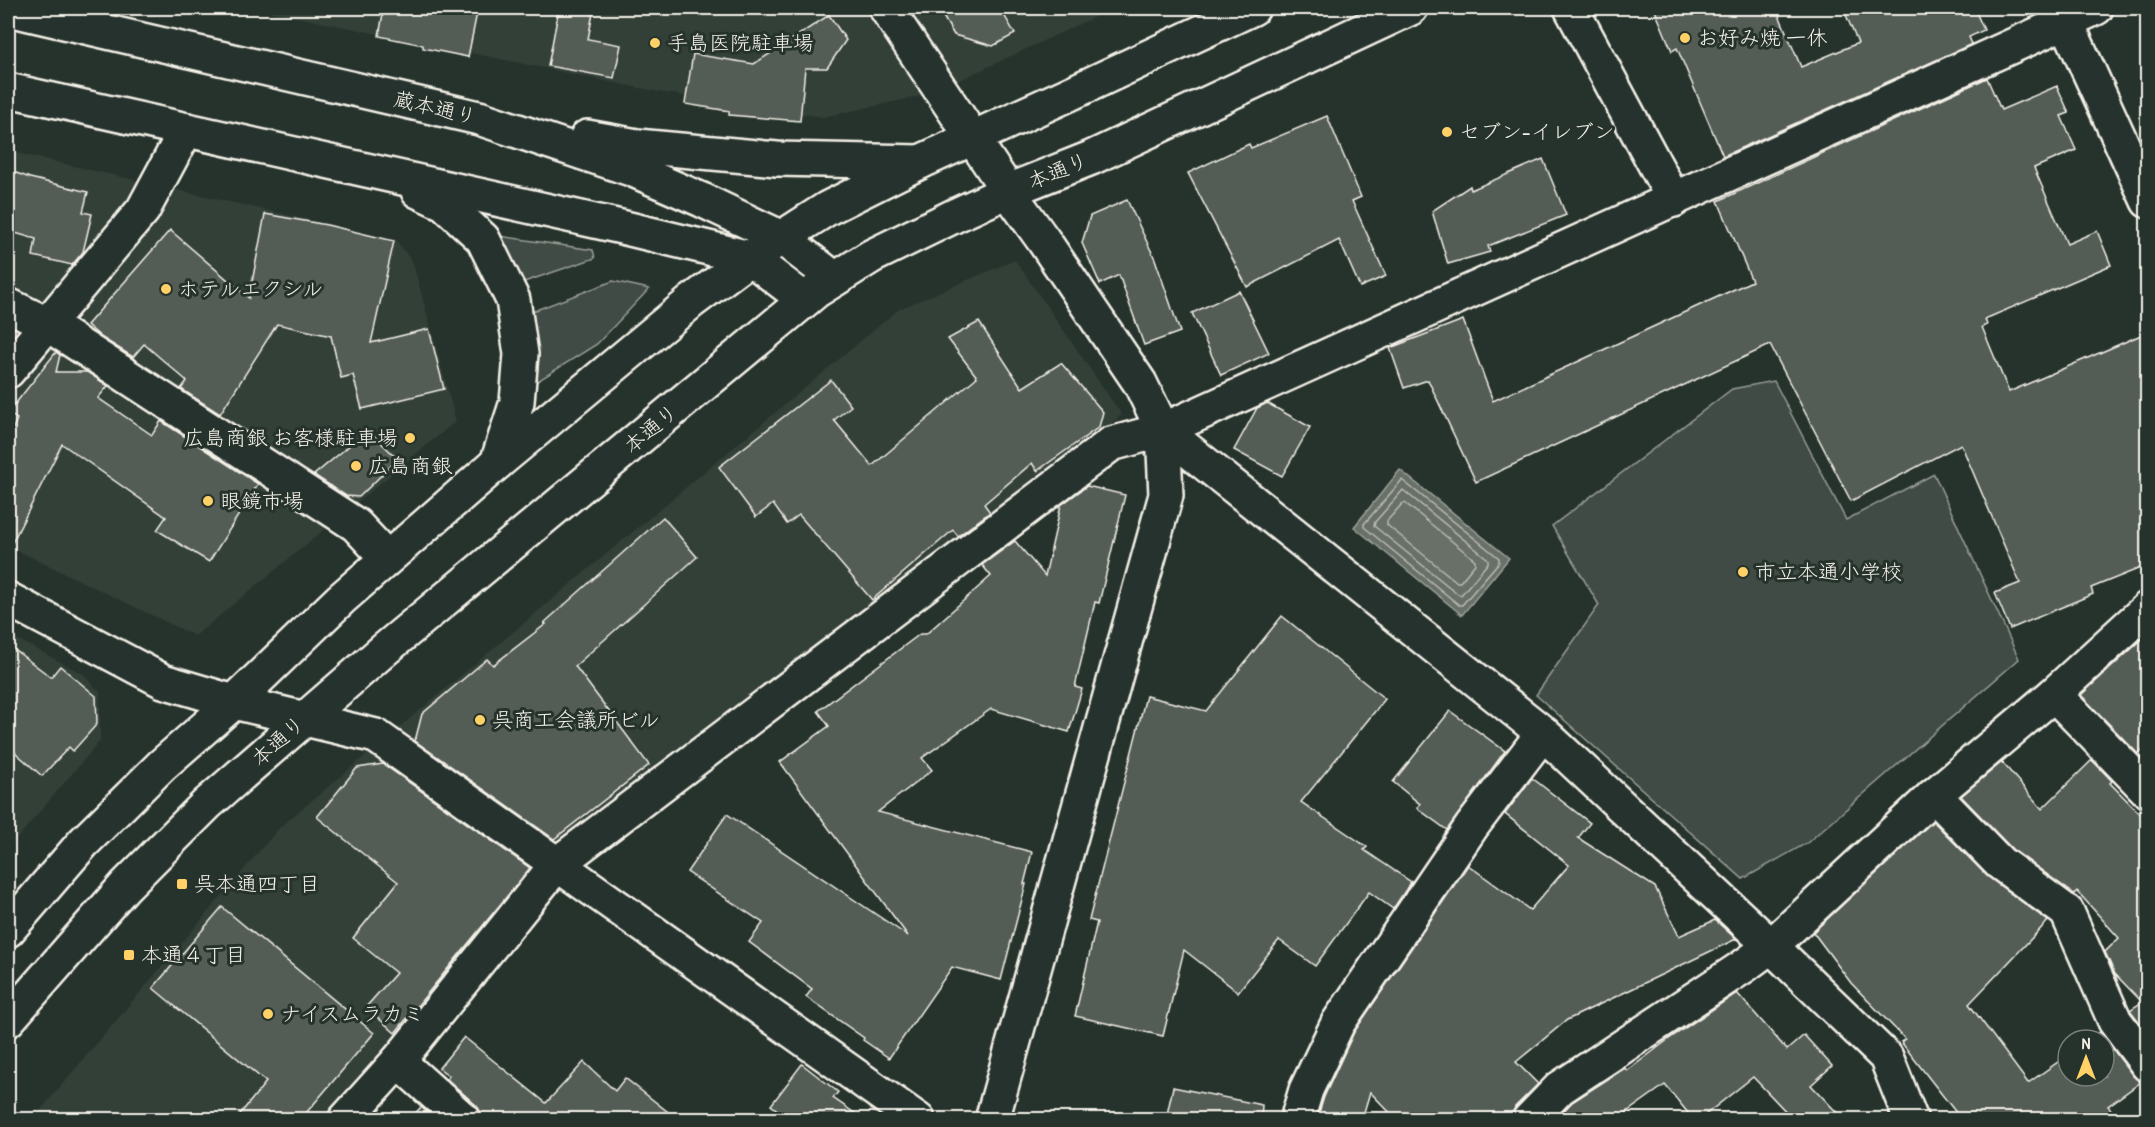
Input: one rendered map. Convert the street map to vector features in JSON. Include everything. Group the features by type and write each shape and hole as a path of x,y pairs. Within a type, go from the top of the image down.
{"main road":[{"path":"886,8 1140,383 1163,430 1166,495 992,1119"},
{"path":"8,930 83,843 162,765 234,702 341,599 497,462 692,301 750,258 828,208 920,162 1253,8"},
{"name":"本通り","path":"8,1020 125,885 207,804 304,718 805,300 872,256 1008,191 1091,158 1411,8"},
{"path":"1571,8 1674,200"},
{"path":"345,1119 398,1060 556,864 1111,444 1163,430 1674,200 2063,14 2096,8"},
{"name":"蔵本通り","path":"8,9 98,19 479,118 631,169 782,238 835,279"},
{"path":"2063,14 2148,201"},
{"path":"8,90 750,258 805,300"},
{"path":"479,118 637,146 777,159 920,162"},
{"path":"8,371 143,210 186,130"},
{"path":"370,171 444,203 483,239 513,300 521,354 517,402 497,462"},
{"path":"8,305 47,324 356,525 387,558"},
{"path":"1163,430 1543,733 1771,946 1886,1058 1911,1119"},
{"path":"8,599 163,681 234,702 375,736 918,1119"},
{"path":"1529,1119 1560,1088 1771,946 1934,795 2054,694 2148,608"},
{"path":"2054,694 2148,791"},
{"path":"1298,1119 1306,1090 1338,1023 1472,826 1543,733"},
{"path":"1934,795 2000,863 2067,912 2115,1021 2148,1065"},
{"path":"398,1060 464,1119"}],"shaded area":[{"path":"253,8 1114,8 930,94 823,117 659,92"},
{"path":"8,151 396,240 413,263 456,421 195,636 8,546"},
{"path":"492,235 593,250 595,258 518,284"},
{"path":"1015,260 1122,415 555,855 326,1119 32,1120 279,828 899,309"},
{"path":"613,281 649,289 597,344 533,384 533,311"},
{"path":"1774,381 1846,520 1934,474 2019,659 1807,843 1743,879 1536,695 1599,605 1552,526 1732,389"},
{"path":"8,634 83,674 100,692 100,741 8,849"}],"water":[{"path":"1400,470 1509,558 1462,615 1354,527"}],"building":[{"path":"384,8 478,8 468,57 379,36"},
{"path":"559,8 594,8 588,39 621,45 614,78 548,66"},
{"path":"938,8 1000,8 1015,34 993,46 954,35"},
{"path":"1654,8 1776,8 1801,67 1858,43 1843,8 1974,8 1984,30 1969,37 1972,44 1723,156 1677,48 1672,51"},
{"path":"829,15 846,40 827,68 805,68 800,121 729,115 729,111 685,104 693,54 754,64"},
{"path":"1987,78 2001,110 2057,86 2069,113 2061,116 2076,150 2034,168 2067,244 2097,231 2111,265 1985,319 1987,325 1982,327 2009,392 2148,332 2148,565 2091,588 2093,594 2010,629 1995,593 2020,583 1961,444 1851,501 1770,345 1476,482 1428,380 1404,388 1390,348 1463,320 1493,401 1752,281 1718,201"},
{"path":"1327,116 1361,197 1352,201 1386,276 1360,287 1339,240 1247,287 1188,173 1249,144 1251,148"},
{"path":"1543,159 1566,215 1488,246 1490,252 1448,264 1432,211 1470,186 1471,190"},
{"path":"8,170 30,178 88,192 83,212 92,214 83,252 72,265 33,256 36,239 8,231"},
{"path":"1127,200 1155,259 1180,332 1144,345 1119,275 1100,284 1082,243 1090,216"},
{"path":"265,214 327,225 394,241 371,343 429,329 444,389 362,409 353,375 341,378 331,336 277,324 220,414 181,389 187,381 144,344 133,357 102,338 87,325 170,230 249,298"},
{"path":"1239,291 1269,353 1221,375 1192,313"},
{"path":"979,322 1022,388 1061,363 1103,412 1099,427 1037,471 1032,463 984,504 990,512 958,536 953,530 872,600 799,515 787,524 773,504 756,517 719,467 831,380 851,406 834,420 872,466 977,377 948,339"},
{"path":"56,352 60,355 56,372 87,372 108,386 98,398 152,435 161,421 258,484 209,562 157,530 166,517 62,444 8,551 8,440 17,419 8,413"},
{"path":"1267,403 1310,427 1282,476 1234,450 1257,408"},
{"path":"368,430 398,459 359,497 346,496 314,475"},
{"path":"1087,486 1125,495 1099,603 1095,602 1075,687 1082,689 1069,732 991,709 922,758 932,770 878,812 1032,852 1001,980 952,967 889,1058 806,997 812,989 749,942 763,923 687,872 727,814 908,936 780,762 829,726 818,711 920,634 926,634 991,576 982,565 1015,541 1045,576 1061,505"},
{"path":"663,517 697,557 575,666 649,765 554,839 415,741 422,714 487,659 493,665 546,624 544,623"},
{"path":"1282,616 1385,699 1301,802 1367,847 1364,850 1411,882 1393,909 1369,892 1315,966 1279,940 1238,992 1184,950 1163,1036 1075,1016 1097,922 1089,920 1146,696 1206,711"},
{"path":"2148,634 2148,745 2138,754 2081,695"},
{"path":"8,645 51,677 60,666 96,696 97,724 73,751 69,747 42,776 8,746"},
{"path":"1450,711 1505,751 1447,830 1417,808 1420,804 1393,782"},
{"path":"2092,760 2112,781 2110,783 2148,822 2148,1033 2130,1010 2142,1002 2115,974 2105,952 2119,938 2077,891 2074,894 2012,849 1961,796 2002,762 2042,809"},
{"path":"383,764 530,868 395,1033 366,1007 396,973 353,938 398,882 317,817 357,768"},
{"path":"1532,778 1590,823 1578,838 1655,887 1679,936 1715,920 1736,939 1567,1020 1516,1062 1538,1084 1515,1107 1511,1119 1396,1119 1370,1092 1362,1119 1317,1119 1324,1097 1354,1032 1468,865 1530,910 1569,865 1505,814"},
{"path":"1933,821 1987,876 2048,921 1969,1004 2028,1083 2056,1063 2056,1088 2116,1088 2116,1053 2133,1076 2141,1082 2108,1106 2119,1119 1961,1119 1901,1042 1905,1039 1851,983 1813,932"},
{"name":"ナイスムラカミ","path":"222,907 374,1033 301,1119 236,1119 266,1082 153,988"},
{"path":"1737,993 1787,1050 1804,1035 1832,1066 1811,1085 1843,1119 1793,1119 1753,1077 1700,1119 1693,1119 1665,1085 1617,1119 1556,1119 1572,1102 1625,1068 1627,1071 1669,1039"},
{"path":"464,1037 546,1103 584,1062 615,1091 625,1078 677,1119 482,1119 477,1106 447,1079 449,1076 439,1068"},
{"path":"802,1064 838,1092 833,1098 863,1119 789,1119 771,1105"},
{"path":"1173,1087 1262,1105 1261,1119 1166,1119"},
{"path":"421,1107 435,1119 410,1119"}],"place":[{"name":"お好み焼 一休","path":"1685,38"},
{"name":"手島医院駐車場","path":"655,43"},
{"name":"セブン-イレブン","path":"1447,132"},
{"name":"ホテルエクシル","path":"166,289"},
{"name":"広島商銀 お客様駐車場","path":"410,438"},
{"name":"広島商銀","path":"356,466"},
{"name":"眼鏡市場","path":"208,501"},
{"name":"市立本通小学校","path":"1743,572"},
{"name":"呉商工会議所ビル","path":"480,720"},
{"name":"呉本通四丁目","path":"182,884"},
{"name":"本通４丁目","path":"129,955"},
{"name":"ナイスムラカミ","path":"268,1014"}]}
